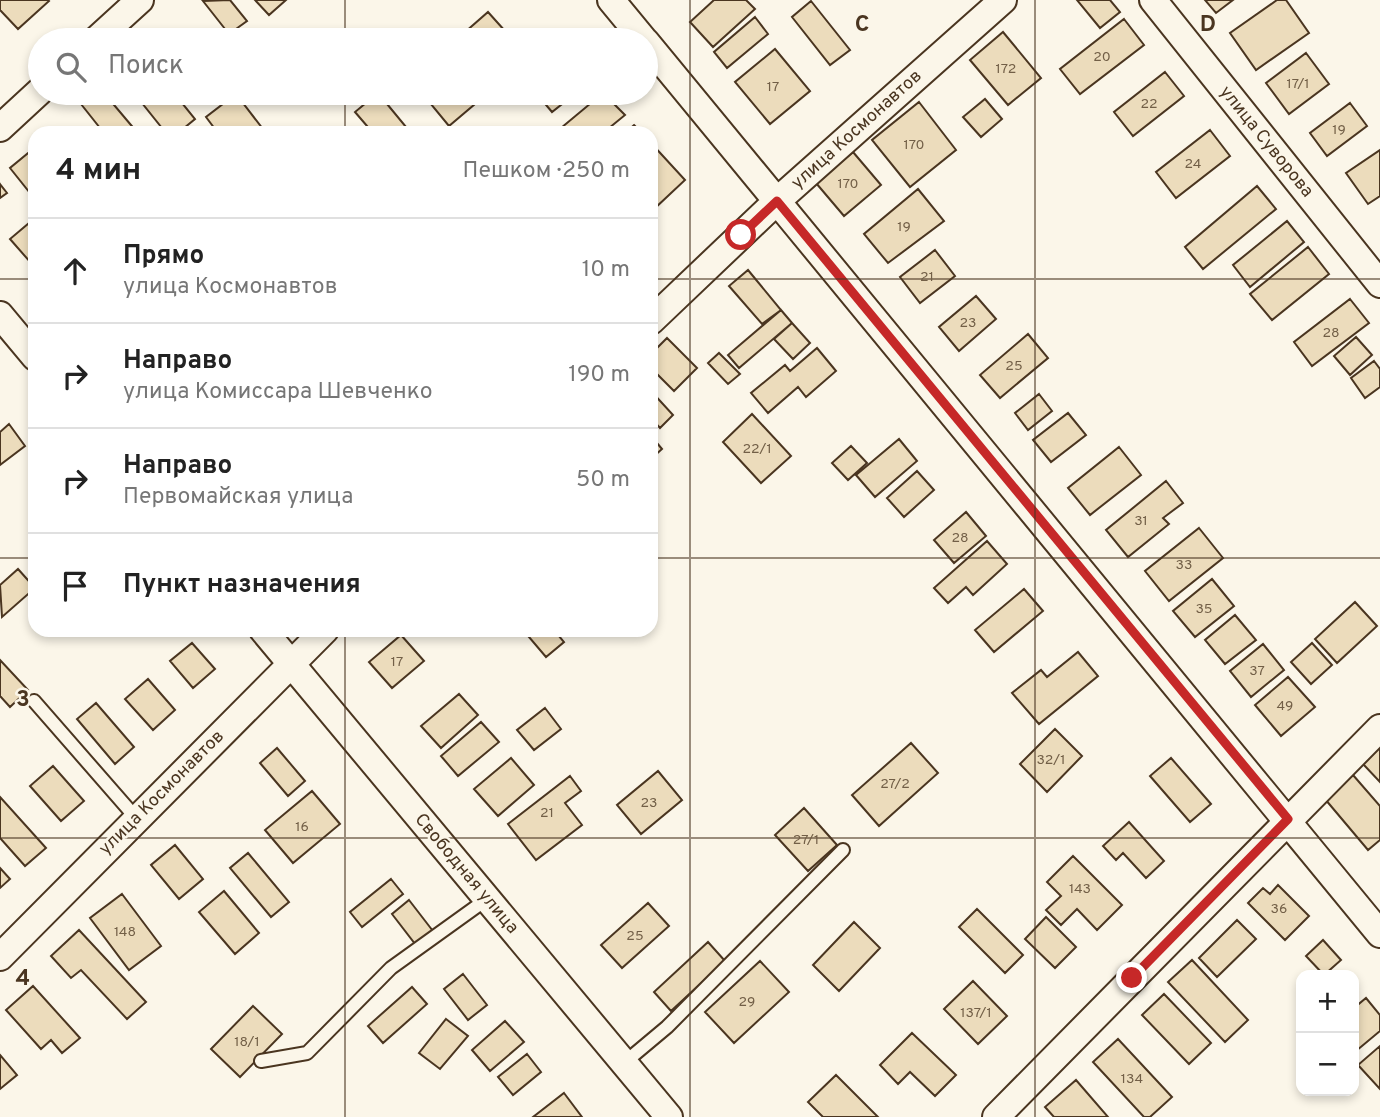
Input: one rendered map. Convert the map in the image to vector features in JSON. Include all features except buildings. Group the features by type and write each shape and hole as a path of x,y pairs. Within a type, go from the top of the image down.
{"street":[{"path":"109,28 140,0"},
{"path":"611,0 634,28"},
{"name":"улица Космонавтов","path":"658,314 777,201 1003,0"},
{"name":"улица Суворова","path":"1153,0 1380,284"},
{"path":"658,57 1380,934"},
{"path":"0,128 28,102"},
{"path":"0,315 28,349"},
{"name":"Свободная улица","path":"269,637 669,1117"},
{"name":"улица Космонавтов","path":"0,957 318,637"},
{"path":"996,1117 1380,729"}],"lane":[{"path":"34,701 137,819"},
{"path":"624,1063 667,1027 843,850"},
{"path":"261,1061 307,1053 391,968 487,899"}],"route":[{"path":"741,235 777,201 1288,819 1132,978"}]}
